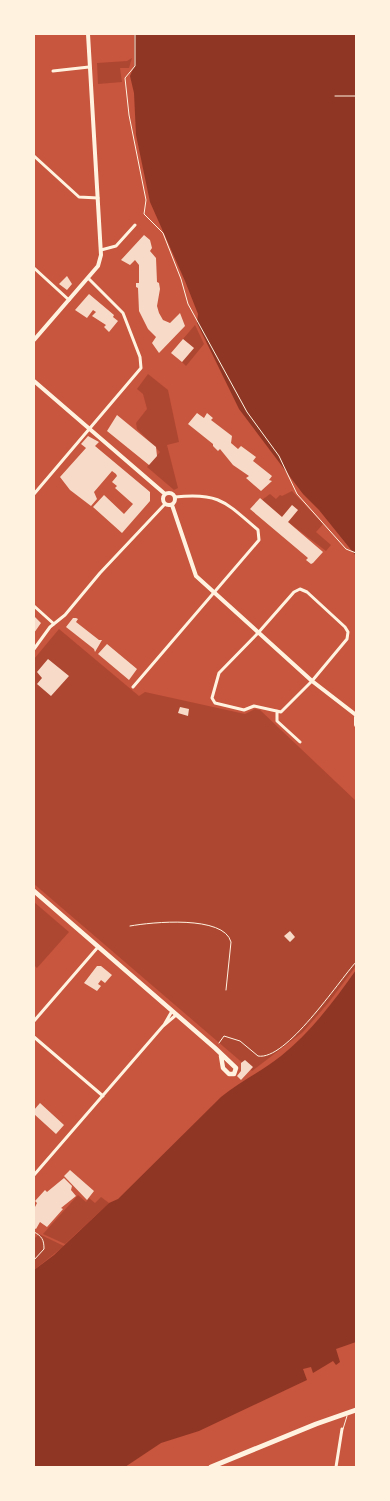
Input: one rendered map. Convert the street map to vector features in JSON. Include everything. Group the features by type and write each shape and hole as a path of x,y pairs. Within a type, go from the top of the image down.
{"main road":[{"path":"34,891 215,1048 221,1056"},
{"path":"212,1467 356,1410"}],"street":[{"path":"34,340 98,266 101,250 88,34"},
{"path":"53,71 89,67"},
{"path":"34,156 80,197 98,198"},
{"path":"101,250 116,246 135,224"},
{"path":"34,268 69,300"},
{"path":"34,494 141,368 140,357 123,313 88,278"},
{"path":"34,381 165,494 171,493 175,497 198,495 219,498 258,530 258,545 133,687"},
{"path":"165,494 163,499 165,504"},
{"path":"175,497 172,505 196,576 258,633 356,716 356,725"},
{"path":"165,504 172,505"},
{"path":"34,649 54,624 165,504"},
{"path":"300,589 307,592 346,627 348,632 347,639 286,708 277,712 254,706 244,710 215,703 212,698 220,672 258,633 294,592 300,589"},
{"path":"34,606 54,624"},
{"path":"277,712 277,721 300,742"},
{"path":"34,1021 98,947"},
{"path":"164,1026 172,1011"},
{"path":"34,1176 164,1026 176,1015"},
{"path":"34,1037 103,1096"},
{"path":"336,1467 342,1429"}],"lane":[{"path":"342,1429 347,1413"}],"path":[{"path":"135,34 135,66 125,78 129,115 146,200 144,214 163,233 181,279 188,304 247,412 279,456 297,494 348,549 356,552"},
{"path":"336,96 356,96"},
{"path":"130,926 189,923 204,924 222,930 230,938 231,942 226,990"},
{"path":"215,1048 224,1036 240,1041 258,1056 270,1055 300,1031 356,962"},
{"path":"34,1232 43,1238 44,1249 34,1260"}],"shaded area":[{"path":"134,34 356,34 356,556 319,510 303,494 239,409 197,323 198,314 150,202 136,135 134,93 130,76 134,67"},
{"path":"132,58 129,68 120,68 122,82 98,84 97,63 127,61"},
{"path":"195,325 204,344 186,366 182,362 194,348 183,339"},
{"path":"148,374 168,390 179,442 167,445 178,488 174,490 147,467 160,452 137,429 136,423 147,409 143,394 137,389"},
{"path":"292,491 323,524 316,532 331,545 326,551 288,522 298,510 292,505 282,517 262,500 270,494 276,499 280,495 282,496"},
{"path":"59,629 139,696 145,692 245,714 255,709 260,710 356,801 356,966 303,1032 252,1071 34,884 34,659"},
{"path":"34,902 69,932 37,968 34,965"},
{"path":"356,970 356,1342 336,1349 340,1362 336,1365 333,1361 313,1373 311,1367 303,1369 307,1380 199,1431 161,1443 125,1467 34,1467 34,1270 54,1255 109,1203 118,1199 221,1097 292,1047 322,1016"},
{"path":"78,1195 86,1202 89,1198 95,1203 101,1197 109,1203 65,1244 43,1234"},
{"path":"39,1234 64,1246 34,1270 34,1239"}],"building":[{"path":"144,235 150,240 152,248 150,251 156,258 157,282 160,289 157,306 159,313 163,320 170,323 180,313 185,326 159,353 152,343 156,337 148,329 139,311 136,283 139,283 139,265 135,260 130,265 121,260"},
{"path":"67,276 72,284 67,290 59,284"},
{"path":"89,294 114,315 113,317 118,321 109,332 104,327 106,325 92,316 96,312 93,310 87,318 75,310"},
{"path":"183,339 194,348 182,362 171,353"},
{"path":"197,413 204,418 207,413 213,418 211,420 232,436 231,443 238,449 241,446 256,457 253,461 272,476 269,480 272,481 261,491 246,478 249,476 233,465 220,449 218,451 213,444 188,424"},
{"path":"117,415 156,447 157,456 149,465 107,431"},
{"path":"88,436 99,442 95,446 150,492 150,501 122,533 93,507 104,495 124,514 133,504 115,488 117,486 112,482 117,476 116,474 112,471 94,492 97,499 91,506 70,490 60,477 86,448 81,444"},
{"path":"260,498 282,517 292,505 298,510 288,522 323,552 313,563 311,564 306,560 308,558 250,509"},
{"path":"34,616 41,623 34,633"},
{"path":"73,618 78,619 76,622 99,640 102,640 95,652 94,649 66,627"},
{"path":"107,644 137,669 129,680 98,654"},
{"path":"48,659 69,676 51,696 37,684 42,678 37,672"},
{"path":"180,707 189,709 188,716 178,713"},
{"path":"290,931 295,937 290,942 284,936"},
{"path":"97,966 101,966 112,975 105,983 101,980 98,984 101,986 97,991 84,983"},
{"path":"245,1060 253,1067 241,1080 237,1076 241,1071 241,1063"},
{"path":"40,1103 64,1125 56,1134 34,1114 34,1110"},
{"path":"70,1170 94,1191 87,1200 64,1176"},
{"path":"64,1178 72,1186 71,1190 76,1196 61,1208 63,1209 47,1227 40,1222 36,1229 34,1228 34,1209 37,1203 35,1201 45,1190 47,1192"}]}
